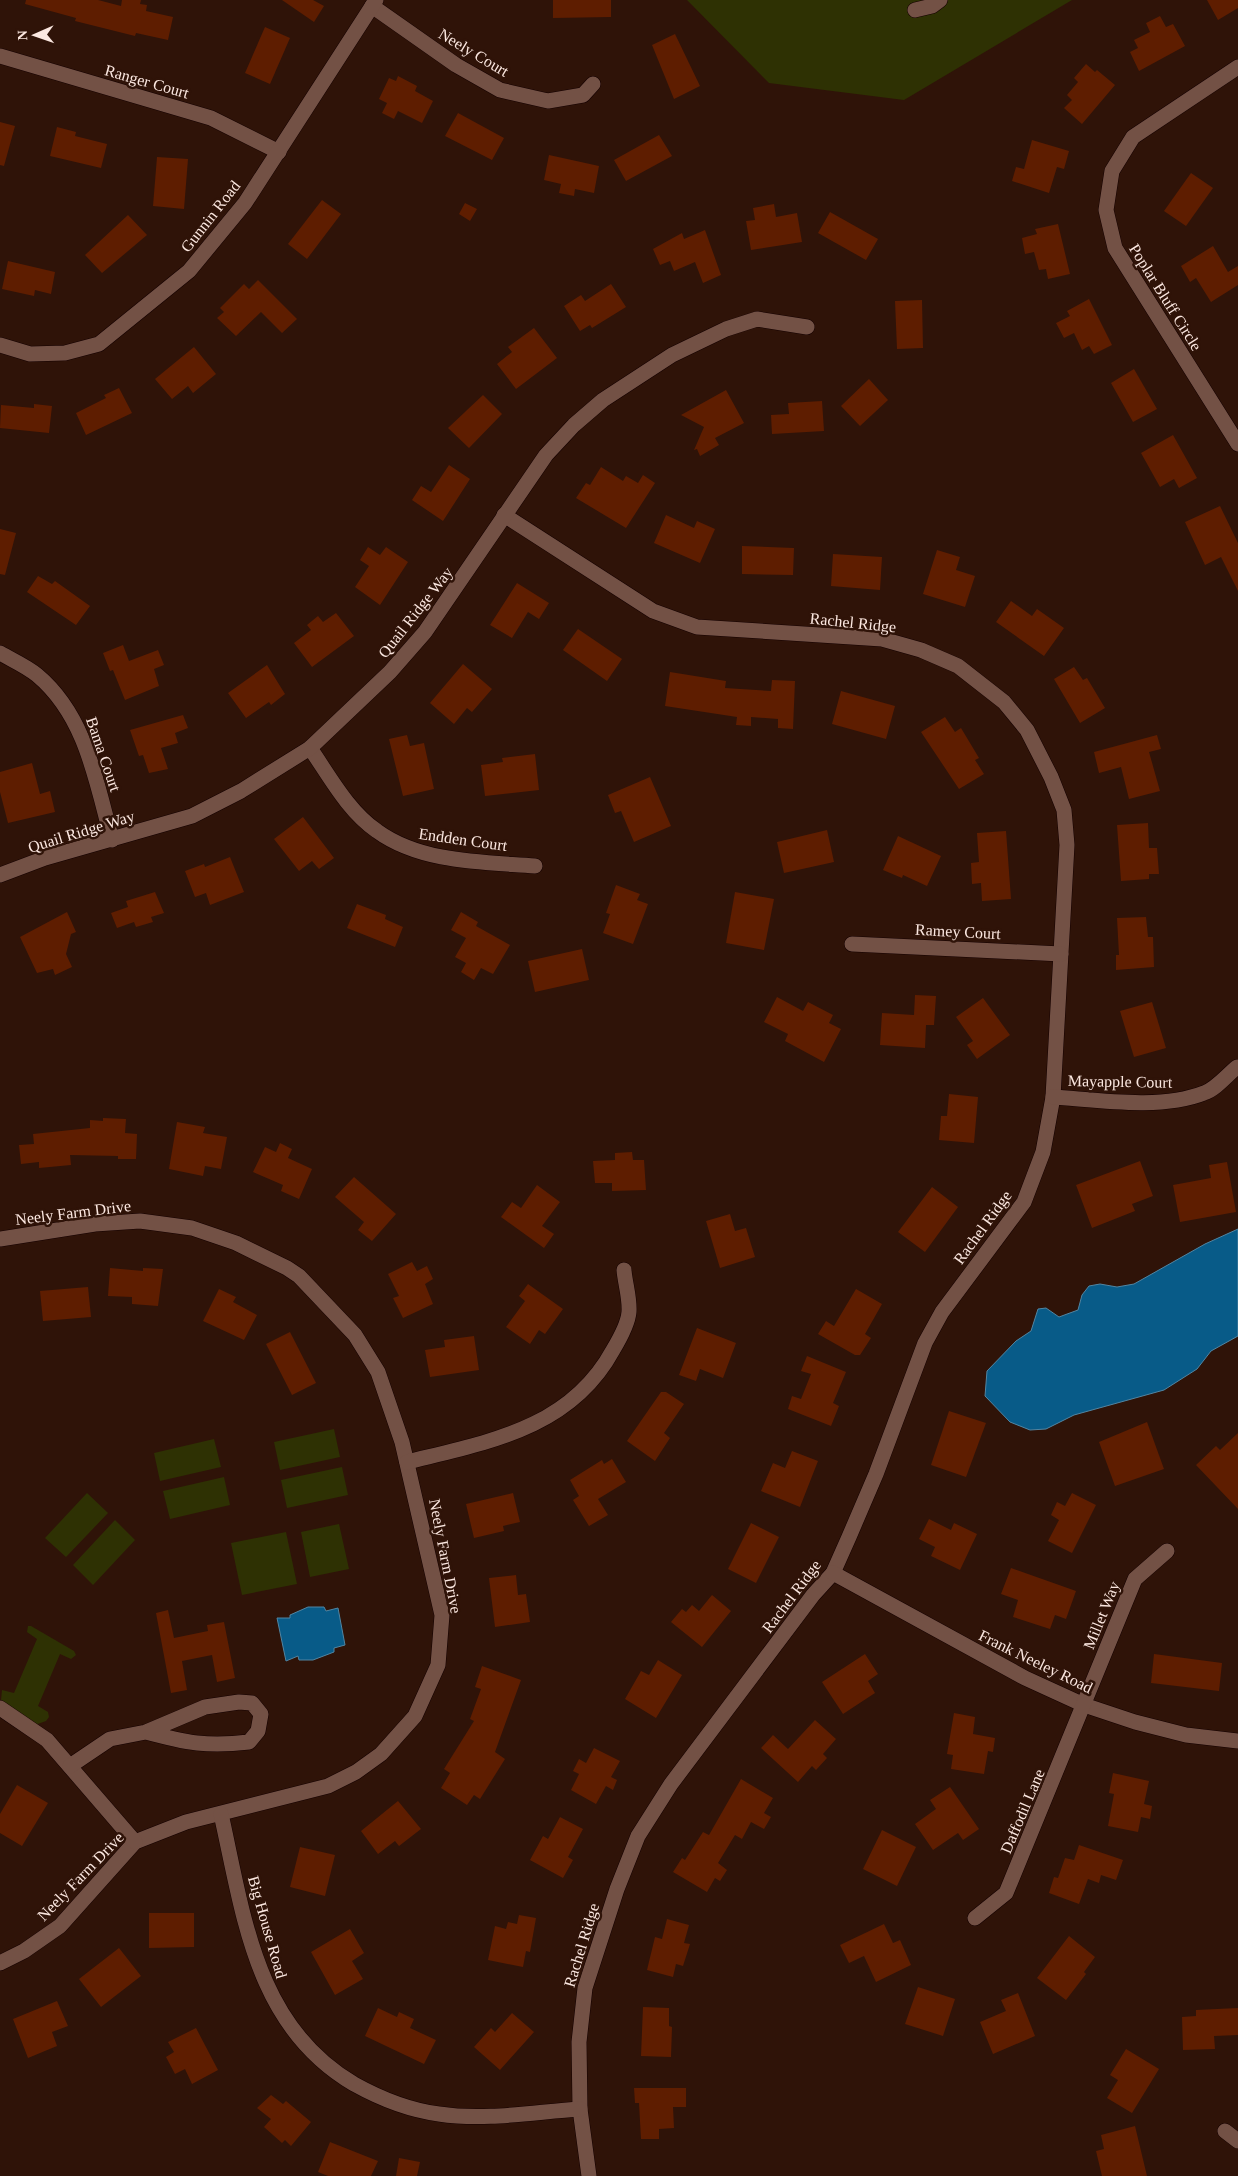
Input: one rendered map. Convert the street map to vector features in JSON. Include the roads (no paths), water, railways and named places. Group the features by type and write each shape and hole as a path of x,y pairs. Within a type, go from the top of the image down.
{"street":[{"path":"915,10 932,6 940,0"},
{"name":"Neely Court","path":"374,3 456,66 500,90 548,101 582,95 593,84"},
{"name":"Gunnin Road","path":"0,345 30,354 65,354 98,344 190,271 245,203 374,3"},
{"name":"Ranger Court","path":"0,56 211,118 279,152"},
{"name":"Poplar Bluff Circle","path":"1238,67 1133,137 1112,171 1106,210 1115,248 1238,444"},
{"name":"Quail Ridge Way","path":"0,875 45,858 192,816 241,791 310,748 390,672 425,632 546,456 574,425 603,400 645,370 700,340 758,319 807,327"},
{"name":"Rachel Ridge","path":"504,515 653,611 697,627 882,639 921,650 958,666 1004,702 1027,730 1051,777 1064,810 1067,845 1053,1097 1043,1152 1024,1202 942,1312 925,1343 876,1474 833,1573 813,1595 671,1784 638,1836 617,1889 584,1988 579,2042 580,2109 589,2176"},
{"name":"Bama Court","path":"0,653 36,674 71,712 90,759 112,840"},
{"name":"Endden Court","path":"310,748 351,807 376,831 408,849 448,858 535,866"},
{"name":"Ramey Court","path":"852,944 1061,954"},
{"name":"Mayapple Court","path":"1053,1097 1118,1102 1183,1099 1206,1093 1237,1066"},
{"name":"Neely Farm Drive","path":"0,1239 96,1224 140,1221 192,1228 236,1243 287,1268 299,1276 354,1335 378,1372 408,1462 442,1615 438,1665 415,1716 381,1754 356,1772 328,1786 186,1822 135,1842 60,1926 24,1951 0,1963"},
{"path":"408,1462 530,1428 580,1395 605,1365 619,1340 629,1313 624,1270"},
{"name":"Millet Way","path":"1084,1705 1135,1579 1167,1551"},
{"name":"Frank Neeley Road","path":"833,1573 1025,1678 1084,1705 1135,1722 1186,1735 1238,1741"},
{"path":"70,1766 110,1738 146,1732 205,1707 240,1702 252,1703 261,1714 258,1731 249,1742 224,1745 185,1743 146,1732"},
{"name":"Daffodil Lane","path":"975,1918 1006,1893 1084,1705"},
{"path":"0,1708 46,1740 135,1842"},
{"name":"Big House Road","path":"221,1814 243,1913 254,1954 267,1988 285,2021 331,2070 374,2095 406,2108 441,2115 478,2116 580,2109"},
{"path":"1225,2131 1238,2141"}],"water":[{"path":"1238,1229 1238,1336 1211,1351 1197,1369 1164,1390 1074,1415 1046,1429 1030,1430 1010,1422 985,1396 987,1371 1016,1341 1031,1331 1038,1309 1046,1308 1059,1317 1078,1310 1082,1295 1089,1286 1100,1284 1117,1287 1134,1284 1205,1244"},
{"path":"308,1607 324,1607 326,1611 338,1608 345,1645 334,1648 334,1652 313,1660 299,1660 298,1656 286,1661 277,1618 290,1618 290,1615"}]}
